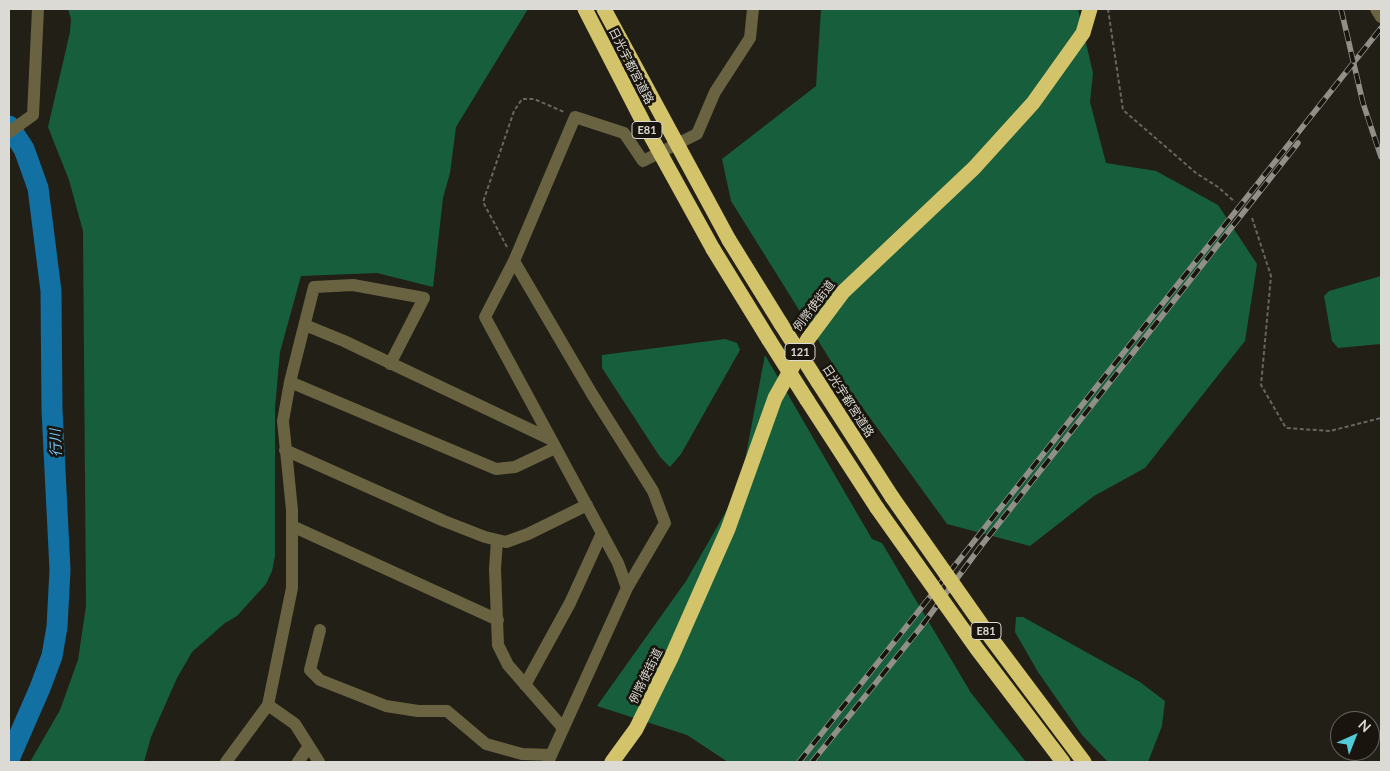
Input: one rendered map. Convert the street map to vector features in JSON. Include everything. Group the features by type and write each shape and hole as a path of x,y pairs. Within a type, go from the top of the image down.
{"highway":[{"name":"日光宇都宮道路","path":"585,9 643,122 713,249 807,400 877,508 977,649 1063,762"},
{"name":"日光宇都宮道路","path":"604,9 729,240 781,324 892,497 991,638 1084,762"},
{"name":"例幣使街道","path":"612,762 636,729 672,658 728,529 775,398 808,339 843,292 974,168 1033,103 1083,32 1090,9"}],"street":[{"path":"9,132 33,115 38,9"},
{"path":"628,588 618,563 485,317 514,261 575,117 624,132 643,161 697,134 715,92 750,38 753,9"},
{"path":"1376,9 1381,17"},
{"path":"320,630 310,670 320,680 386,706 418,711 447,711 486,744 549,759 628,588 665,523 653,491 592,394 514,261"},
{"path":"226,762 268,705 292,588 292,526 283,421 290,382 314,287 353,285 424,298 390,364"},
{"path":"305,325 553,443"},
{"path":"290,382 496,469 515,467 553,443"},
{"path":"285,450 444,521 485,537 506,542 528,534 587,505"},
{"path":"292,526 498,620"},
{"path":"525,685 570,603 602,533"},
{"path":"498,540 495,569 498,646 508,665 563,728"},
{"path":"268,705 295,724 319,762"},
{"path":"298,762 309,746"}],"path":[{"path":"1108,9 1123,110 1196,173 1218,186 1235,202"},
{"path":"514,261 483,202 514,111 522,99 534,99 575,117"},
{"path":"1252,218 1270,276 1261,385 1286,428 1330,430 1381,418"}],"green space":[{"path":"68,9 528,9 456,127 450,173 443,198 433,287 377,273 301,276 280,352 275,408 275,556 272,571 266,584 237,616 225,623 192,652 177,678 151,737 144,762 30,762 60,710 78,660 86,606 83,231 69,180 48,127 70,32 71,19"},
{"path":"821,9 1078,9 1093,73 1090,102 1106,163 1156,171 1218,205 1257,264 1245,341 1145,468 1094,496 1030,546 947,524 844,382 731,201 722,159 816,86"},
{"path":"1381,276 1381,344 1338,348 1332,341 1324,296 1329,291"},
{"path":"725,339 737,343 740,350 681,454 670,467 660,457 602,368 602,355"},
{"path":"765,355 872,539 882,543 971,693 1026,762 728,762 687,735 597,706 686,581 728,508 736,507"},
{"path":"1016,617 1023,617 1140,682 1165,701 1162,726 1148,762 1108,762 1082,735 1038,672 1015,632"}],"waterway":[{"name":"行川","path":"9,126 24,149 38,188 51,291 52,410 60,570 57,627 52,656 9,759"}],"railway":[{"path":"1341,9 1363,103 1381,157"},
{"path":"799,762 1381,28"},
{"path":"812,762 921,627 981,546 1298,143"}]}
